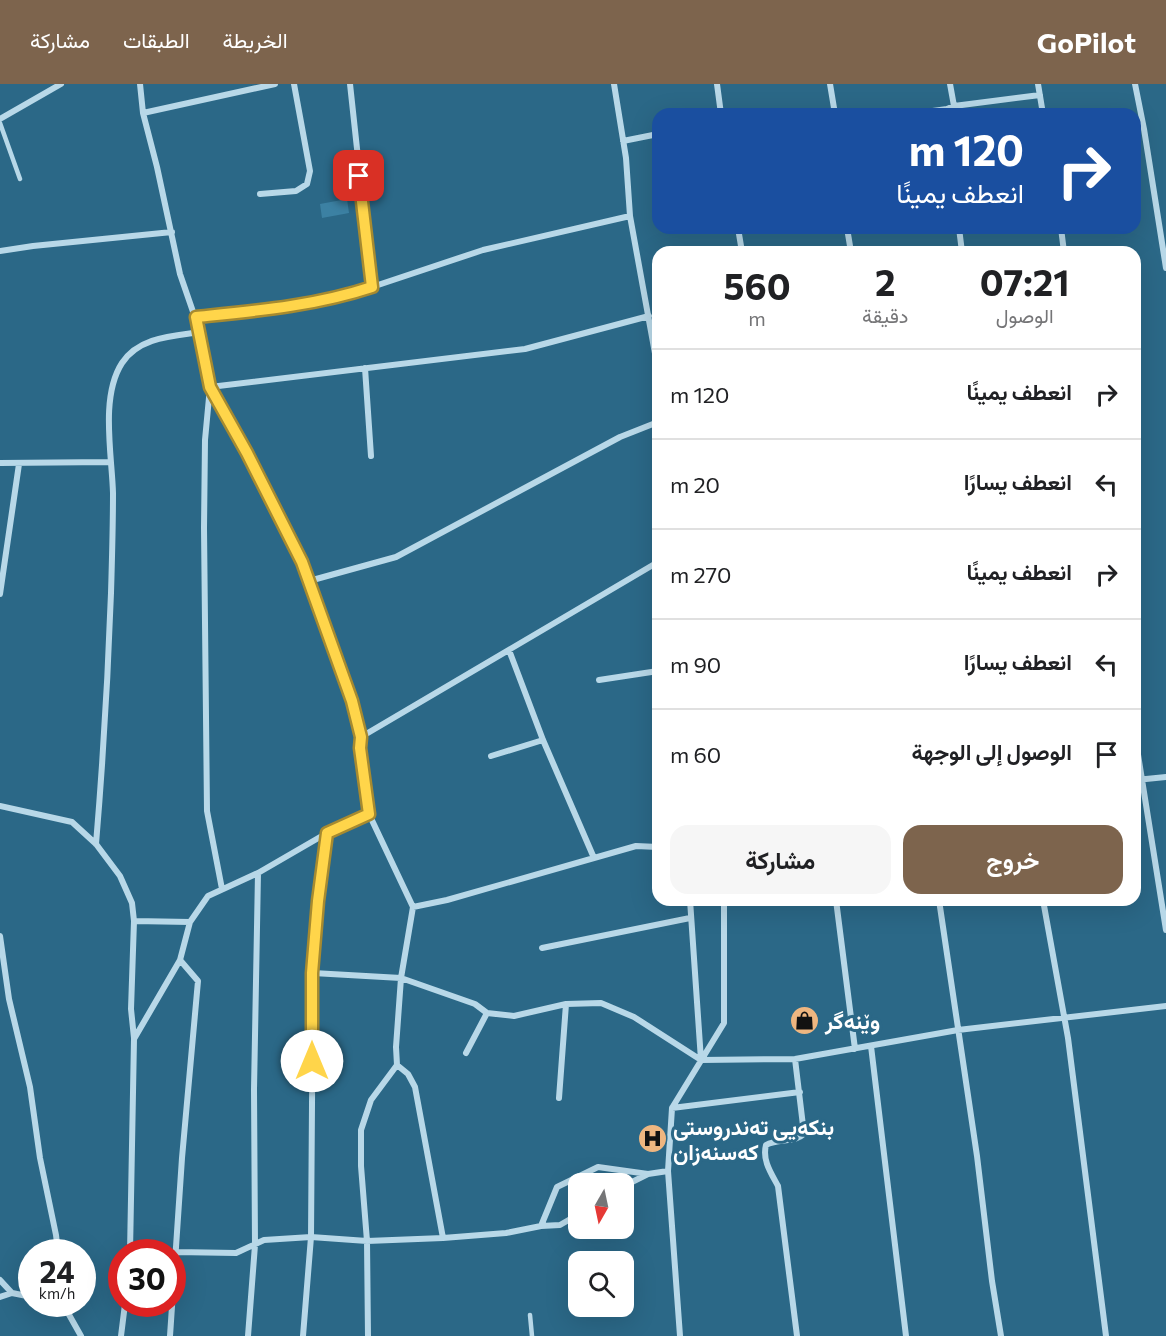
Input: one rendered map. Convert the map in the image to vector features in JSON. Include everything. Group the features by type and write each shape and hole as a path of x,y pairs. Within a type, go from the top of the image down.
{"street":[{"path":"0,121 61,84"},
{"path":"140,84 143,112 180,274 200,332 210,387 205,440 204,517 207,811 222,889"},
{"path":"143,112 275,84"},
{"path":"261,194 296,191 307,184 310,171 294,84"},
{"path":"350,84 372,287"},
{"path":"614,84 623,141 630,216 652,334"},
{"path":"717,84 720,108"},
{"path":"830,84 834,108"},
{"path":"949,108 950,84"},
{"path":"1038,84 1042,108"},
{"path":"1135,84 1140,108"},
{"path":"956,108 1040,95"},
{"path":"1141,114 1166,268"},
{"path":"623,141 652,135"},
{"path":"196,317 285,308 339,298 483,250 630,216"},
{"path":"0,251 171,232"},
{"path":"210,387 525,349 649,316"},
{"path":"96,844 103,767 111,591 113,490 108,442 114,380 122,362 132,352 151,340 200,332"},
{"path":"365,368 370,456"},
{"path":"210,387 302,562 352,701 361,737 360,748 369,814 413,907 401,978 396,1047 397,1065 371,1100 361,1130 361,1166 367,1241 368,1336"},
{"path":"309,581 396,557 620,437 652,424"},
{"path":"0,463 110,462"},
{"path":"0,594 19,464"},
{"path":"361,737 652,566"},
{"path":"509,650 543,740 594,858"},
{"path":"599,680 652,672"},
{"path":"491,756 543,740"},
{"path":"1141,780 1166,777"},
{"path":"1141,796 1166,930"},
{"path":"0,806 72,822 96,844 120,876 132,903 134,921 131,1009 134,1039 130,1239"},
{"path":"134,1039 180,960 190,922 208,896 258,873 327,833 369,814"},
{"path":"303,1336 311,1238 312,973 327,833"},
{"path":"413,907 447,900 636,846 652,847"},
{"path":"248,1336 255,1245 254,1090 258,873"},
{"path":"690,906 700,1060"},
{"path":"680,1336 668,1171 672,1108 724,1023 724,906"},
{"path":"837,906 855,1049"},
{"path":"940,906 1001,1336"},
{"path":"1044,906 1072,1073 1106,1336"},
{"path":"542,948 690,918"},
{"path":"134,921 190,922"},
{"path":"0,936 9,999 30,1088 40,1158 56,1239"},
{"path":"177,1239 198,981 180,960"},
{"path":"312,973 401,978 475,1004 487,1013 514,1016 567,1004 591,1002 615,1007 700,1060 795,1059 958,1030 1166,1006"},
{"path":"0,1001 9,999"},
{"path":"559,1098 567,1004"},
{"path":"466,1053 487,1013"},
{"path":"871,1046 906,1336"},
{"path":"795,1059 804,1134 802,1137 773,1141 766,1145 764,1152 769,1169 778,1186 797,1336"},
{"path":"397,1065 408,1074 415,1087 443,1238"},
{"path":"672,1108 800,1092"},
{"path":"541,1226 557,1187 598,1167 648,1174 668,1171"},
{"path":"634,1181 648,1174"},
{"path":"186,1252 236,1253 264,1240 311,1238 367,1241 506,1233 560,1225 568,1220"},
{"path":"0,1281 12,1293 18,1294"},
{"path":"0,1297 12,1293"},
{"path":"69,1317 81,1336"},
{"path":"121,1336 123,1317"},
{"path":"170,1336 171,1317"}],"lane":[{"path":"0,121 20,179"},
{"path":"530,1315 532,1336"}],"building":[{"path":"347,199 349,213 322,218 320,204"}],"place":[{"name":"وێنەگر","path":"804,1020"},
{"name":"بنکەیی تەندروستی کەسنەزان","path":"652,1139"}],"route":[{"path":"312,1061 312,973 327,833 369,814 360,748 361,737 352,701 302,562 247,453 210,387 196,317 285,308 339,298 372,287 359,176"}]}
